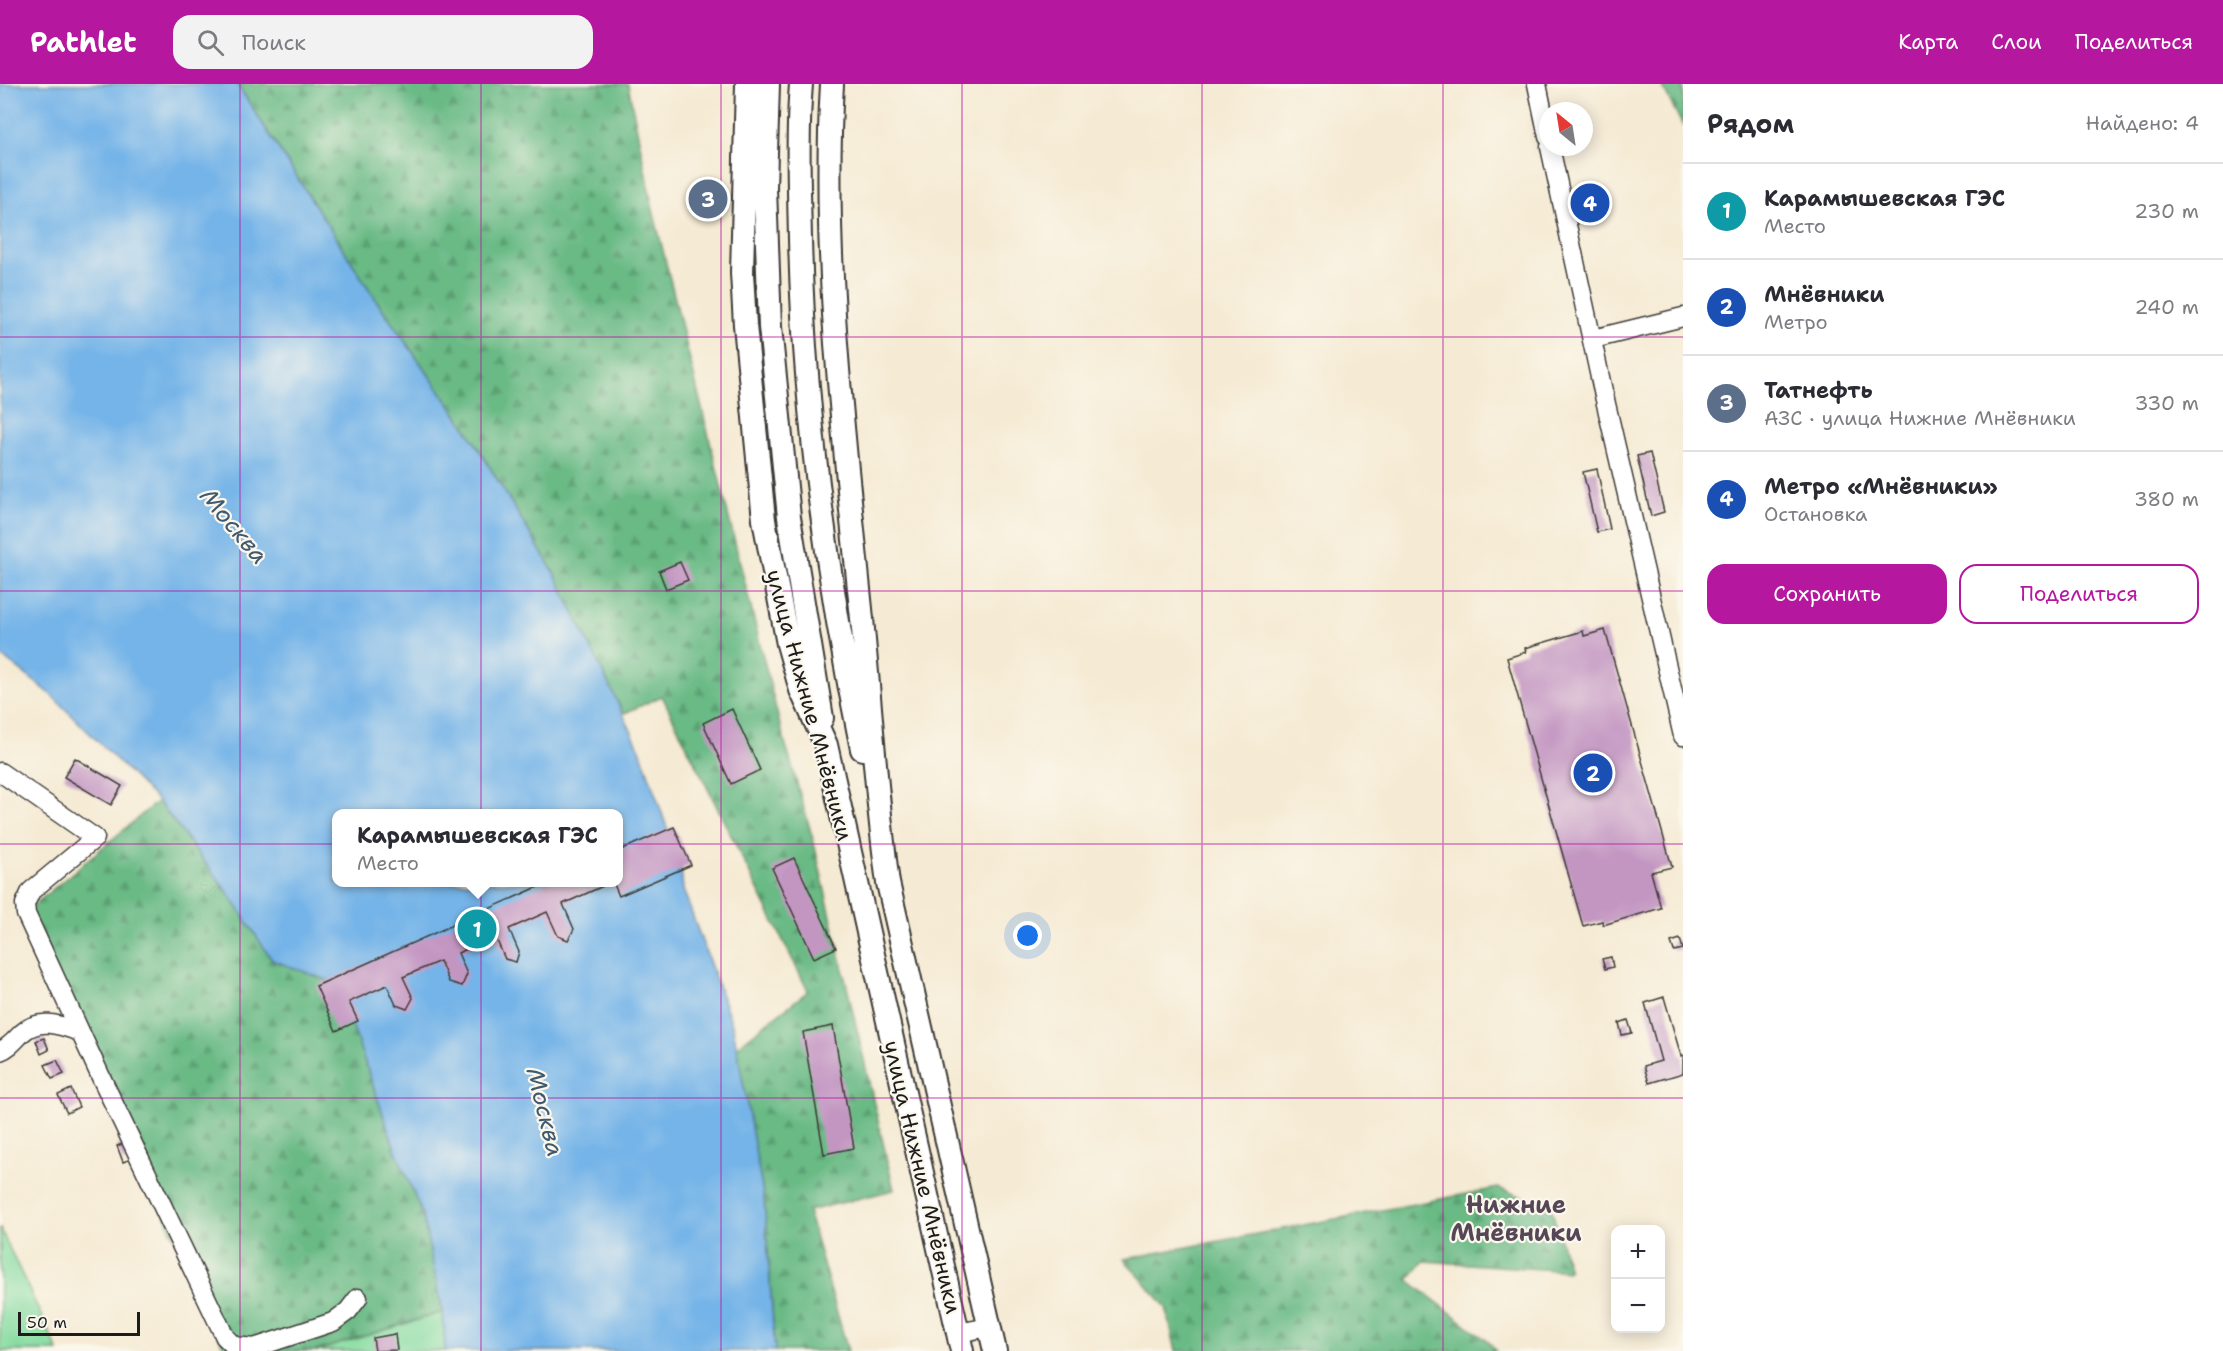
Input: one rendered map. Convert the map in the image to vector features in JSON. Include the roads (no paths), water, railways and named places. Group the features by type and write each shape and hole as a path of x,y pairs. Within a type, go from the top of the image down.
{"main road":[{"name":"улица Нижние Мнёвники","path":"747,84 742,273 764,520 788,644 801,690 826,745 960,1342"},
{"name":"улица Нижние Мнёвники","path":"832,84 829,138 833,296 883,847 888,883 995,1351"},
{"path":"800,92 799,185 802,324 820,508 849,684 883,847"},
{"path":"767,93 765,188 770,327 789,517 826,745"}],"street":[{"path":"1537,84 1541,102"},
{"path":"1552,156 1683,736"},
{"path":"1593,339 1683,317"},
{"path":"0,771 95,838 31,891 25,909 27,919 225,1337 234,1346 254,1348 333,1322 348,1311 358,1298"},
{"path":"0,1051 30,1026 53,1023 80,1032"},
{"path":"960,1342 989,1327"}],"water":[{"name":"Москва","path":"0,84 237,84 376,300 466,428 557,578 640,749 681,869 683,889 733,1027 764,1199 775,1351 445,1351 443,1312 422,1213 395,1149 338,984 272,960 229,894 158,801 48,692 0,655"}],"place":[{"name":"Татнефть","path":"708,199"},
{"name":"Метро «Мнёвники»","path":"1590,203"},
{"name":"Мнёвники","path":"1593,773"},
{"name":"Карамышевская ГЭС","path":"477,929"}],"district":[{"name":"Нижние Мнёвники","path":"1516,1219"}]}
